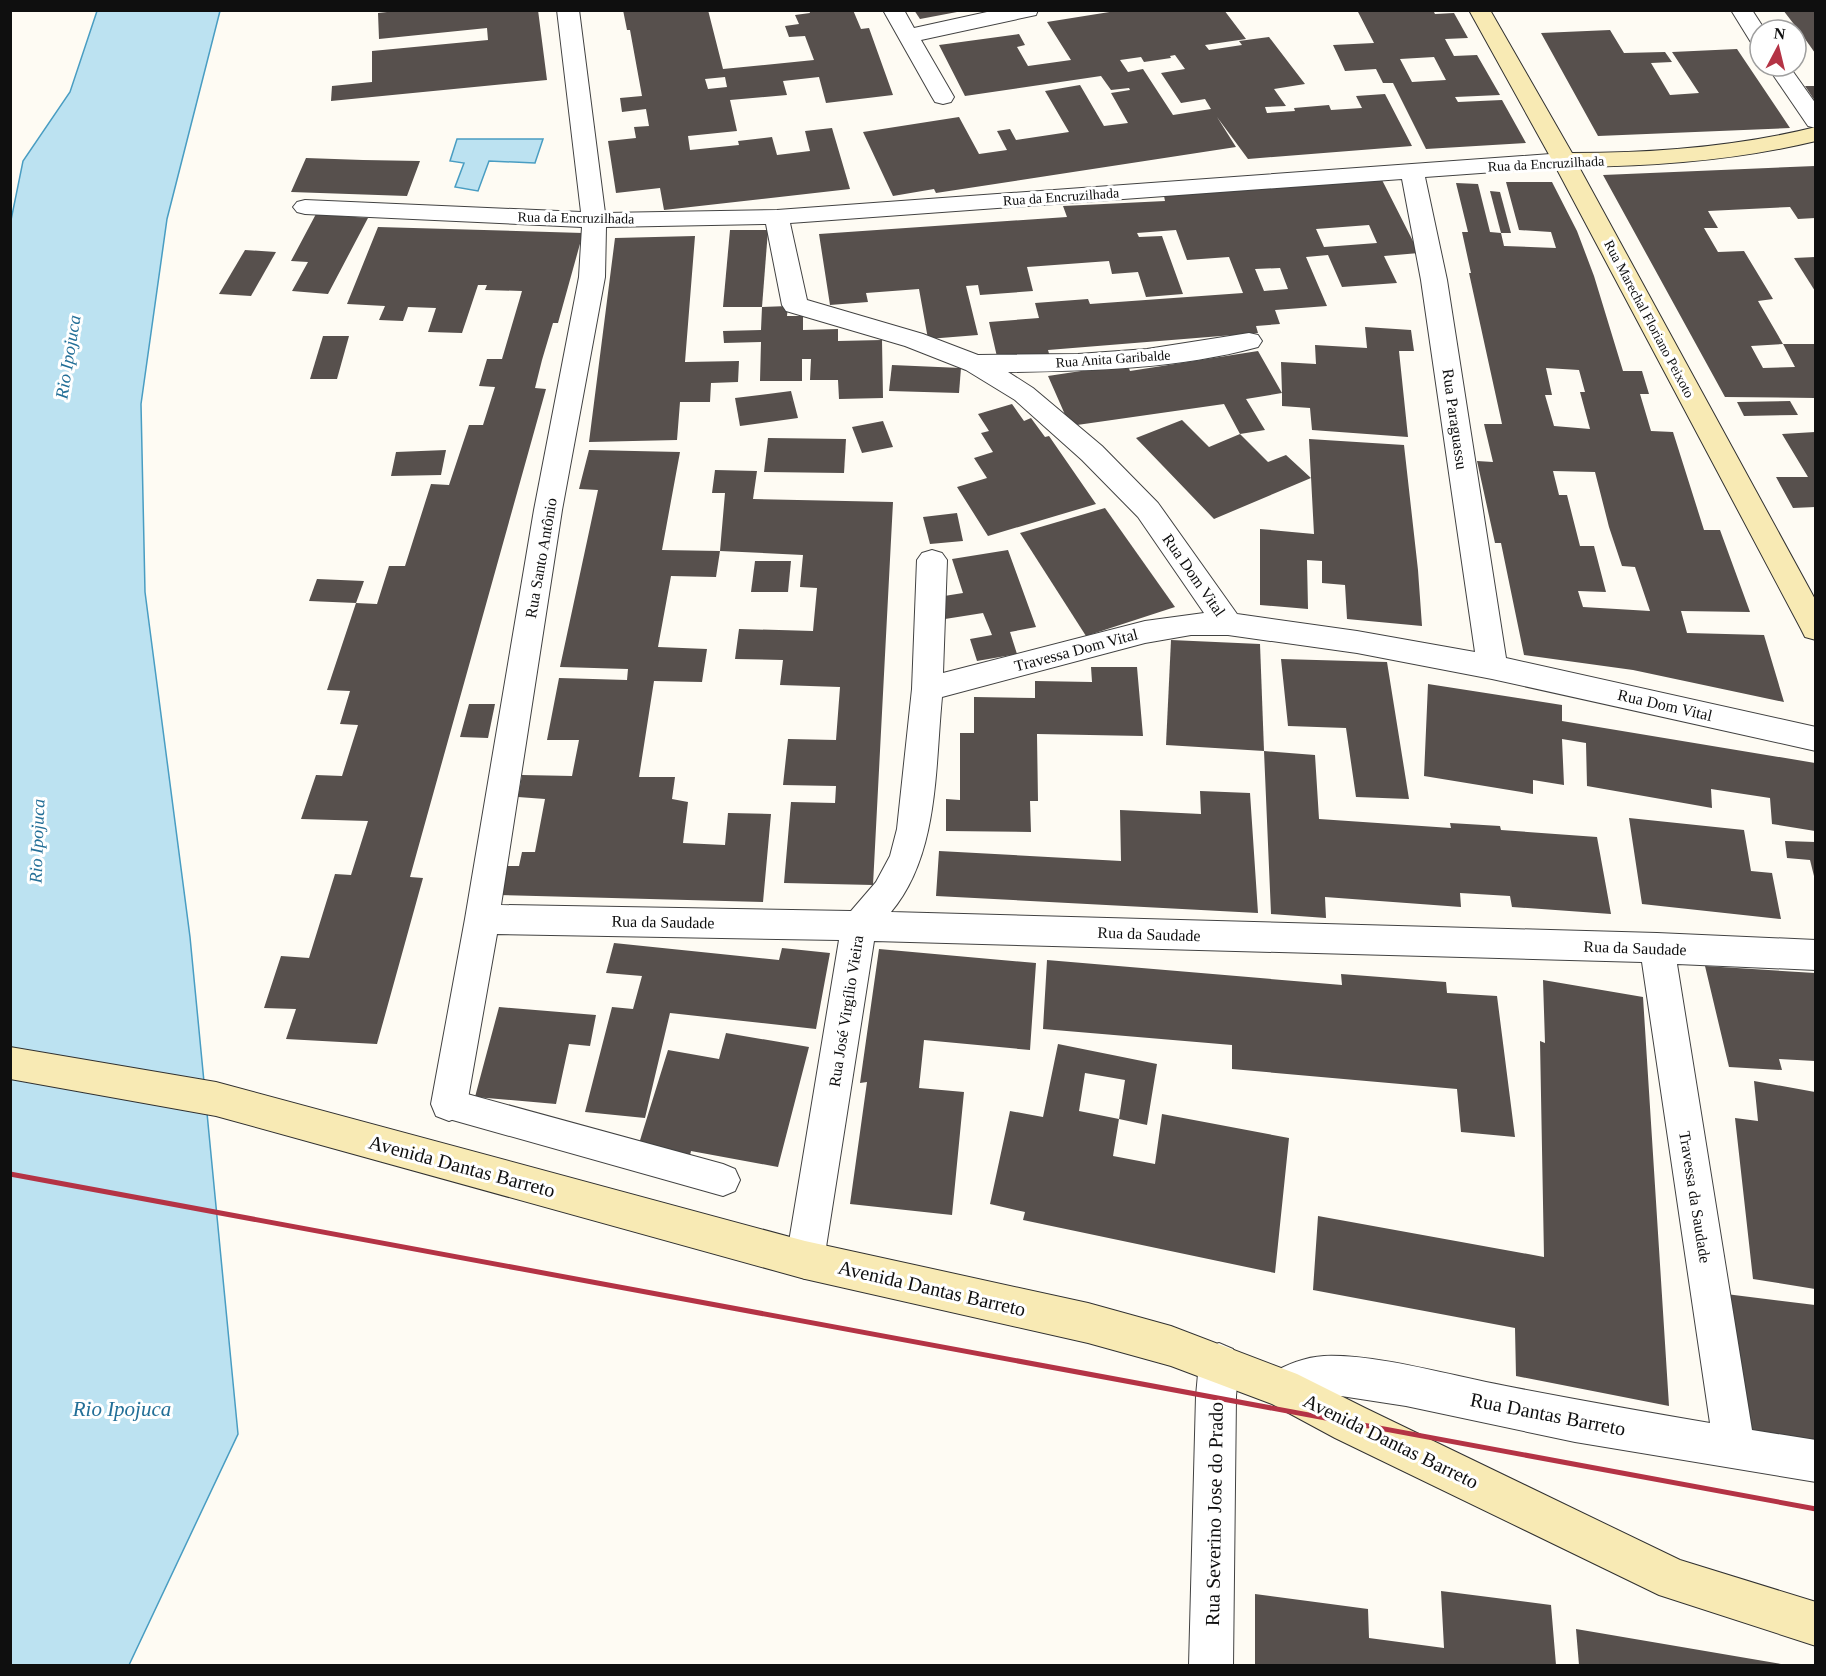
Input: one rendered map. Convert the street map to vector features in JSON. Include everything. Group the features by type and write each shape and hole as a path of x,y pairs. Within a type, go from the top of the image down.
{"street":[{"name":"Rua Santo Antônio","path":"449,1104 482,918 548,510 592,277 594,220 568,10"},
{"path":"893,10 943,97"},
{"path":"909,36 1028,10"},
{"name":"Rua Marechal Floriano Peixoto","path":"1479,10 1564,160 1815,628"},
{"path":"1786,78 1815,121"},
{"name":"Rua da Encruzilhada","path":"304,207 594,220 777,217 1564,160 1693,156 1749,150 1815,134"},
{"name":"Rua Paraguassu","path":"1412,172 1434,280 1492,667"},
{"name":"Rua Dom Vital","path":"777,217 795,305 914,340 975,364 1024,394 1123,483 1163,530 1228,624 1357,642 1492,667 1815,739"},
{"name":"Rua Anita Garibalde","path":"975,364 1059,364 1149,357 1193,353 1249,341"},
{"name":"Rua José Virgílio Vieira","path":"805,1260 860,926 888,892 906,857 913,829 927,689 932,560"},
{"name":"Travessa Dom Vital","path":"927,689 1145,632 1191,624 1228,624"},
{"name":"Rua da Saudade","path":"482,918 1657,948 1815,955"},
{"name":"Travessa da Saudade","path":"1657,948 1734,1446"},
{"name":"Avenida Dantas Barreto","path":"10,1063 216,1099 805,1260 1088,1323 1220,1363 1283,1388 1350,1423 1674,1580 1815,1623"},
{"name":"Rua Severino Jose do Prado","path":"1211,1665 1216,1396 1220,1363"},
{"name":"Rua Dantas Barreto","path":"1283,1388 1300,1380 1322,1376 1341,1376 1406,1386 1575,1421 1815,1461"}],"lane":[{"path":"449,1104 723,1180"}],"water":[{"name":"Rio Ipojuca","path":"97,11 220,11 167,219 141,404 145,592 190,937 238,1434 129,1665 11,1666 11,220 23,161 70,92"},
{"path":"457,139 543,139 535,163 489,161 478,191 455,187 464,163 450,161"}],"building":[{"path":"405,10 538,10 547,80 331,101 332,86 372,82 372,51 488,40 487,28 379,39 378,13"},
{"path":"623,10 708,10 723,69 814,60 805,36 789,37 785,26 799,24 795,15 810,13 809,10 853,10 861,29 869,28 893,95 826,103 819,77 783,81 787,95 730,100 737,131 688,136 690,150 739,145 738,141 772,137 777,155 810,151 805,131 832,128 850,189 664,210 660,188 616,193 608,141 636,138 634,127 649,126 646,109 622,112 620,98 642,96 630,30 627,30","holes":["725,77 727,87 708,89 705,79"]},
{"path":"914,10 957,10 957,12 920,19"},
{"path":"1122,10 1224,10 1246,39 1205,45 1209,50 1242,45 1239,41 1269,37 1305,84 1274,89 1286,106 1265,107 1267,113 1329,105 1331,110 1362,108 1356,96 1385,94 1412,146 1248,159 1217,117 1236,147 936,193 934,189 893,196 863,132 959,117 979,154 1007,150 997,131 1010,129 1016,140 1069,132 1045,91 1080,85 1104,126 1128,123 1111,93 1130,90 1129,88 1111,90 1101,76 965,96 939,45 1019,34 1025,45 1017,47 1028,66 1071,60 1047,22","holes":["1175,55 1185,69 1161,73 1181,103 1205,99 1211,109 1173,115 1143,69 1128,72 1120,60 1141,57 1144,62 1171,58 1170,56"]},
{"path":"1357,10 1433,10 1435,14 1454,13 1468,38 1445,39 1454,56 1477,55 1500,95 1455,97 1458,102 1502,100 1526,143 1426,149 1393,83 1383,83 1376,69 1345,71 1333,45 1374,43","holes":["1434,57 1446,80 1412,82 1400,59"]},
{"path":"1783,10 1815,10 1815,53 1808,43 1808,18 1789,18"},
{"path":"1610,30 1624,53 1665,52 1672,62 1651,63 1670,95 1699,93 1672,52 1737,49 1748,65 1748,78 1756,78 1790,128 1598,136 1541,33"},
{"path":"1805,86 1815,86 1815,101"},
{"path":"306,158 420,161 407,196 291,192"},
{"path":"1815,166 1815,218 1798,219 1790,207 1708,211 1718,228 1704,228 1718,252 1744,251 1773,299 1758,301 1783,344 1815,344 1815,398 1725,397 1603,175","holes":["1783,344 1795,367 1763,368 1751,346"]},
{"path":"1382,180 1419,253 1384,256 1397,283 1342,287 1328,255 1306,257 1327,306 1275,310 1280,324 1256,326 1258,333 1048,350 1050,357 998,361 989,322 1039,318 1035,303 1088,299 1090,304 1243,293 1229,257 1187,260 1176,230 1137,233 1139,237 1162,236 1183,294 1146,297 1138,272 1112,274 1109,261 1027,267 1033,291 980,295 978,285 966,286 978,335 928,339 919,289 866,293 868,302 830,305 819,234 1067,217 1063,206 1165,201 1164,196","holes":["1369,225 1377,243 1324,247 1316,229","1280,268 1288,289 1264,291 1255,269"]},
{"path":"1506,182 1552,182 1577,231 1594,276 1623,371 1642,371 1649,394 1640,394 1651,431 1673,432 1704,530 1720,530 1750,612 1681,611 1687,633 1764,635 1784,702 1633,670 1524,655 1501,543 1495,543 1477,461 1493,462 1484,424 1502,424 1469,273 1471,273 1462,232 1468,232 1456,183 1478,184 1490,232 1501,233 1504,246 1556,248 1551,232 1519,230","holes":["1546,368 1579,370 1585,392 1580,392 1590,429 1554,426 1545,395 1552,395","1553,471 1595,472 1622,566 1635,567 1650,611 1583,607 1578,591 1606,592 1594,546 1580,546 1567,495 1559,495"]},
{"path":"1490,191 1500,192 1511,233 1501,233"},
{"path":"316,214 368,218 328,294 292,291 308,262 291,261"},
{"path":"378,227 583,233 558,323 553,323 542,360 535,388 546,389 410,877 423,878 377,1044 286,1039 296,1009 264,1008 281,956 309,958 335,874 351,875 368,821 301,819 316,775 342,776 358,725 340,724 350,691 327,690 356,603 377,604 389,566 405,566 431,484 449,485 469,425 483,425 495,387 479,386 487,359 502,359 522,291 485,290 487,285 478,285 462,333 428,332 436,308 408,307 403,321 379,320 385,306 347,304"},
{"path":"730,230 768,230 762,307 723,307"},
{"path":"695,236 685,362 739,361 738,382 711,383 710,402 680,402 677,440 589,442 615,238"},
{"path":"245,250 276,252 251,296 219,294"},
{"path":"1815,257 1815,291 1794,258"},
{"path":"788,306 787,316 803,316 803,330 838,329 838,341 882,340 883,398 839,399 838,380 810,380 811,359 802,359 802,381 760,381 761,342 724,343 723,331 761,330 762,307"},
{"path":"1365,327 1411,330 1414,351 1399,351 1408,437 1312,430 1310,408 1282,406 1281,362 1316,364 1315,345 1367,348"},
{"path":"323,336 349,336 337,379 310,379"},
{"path":"1258,351 1282,393 1246,399 1265,430 1240,434 1224,404 1070,426 1048,376 1127,364 1130,371"},
{"path":"892,365 961,368 959,393 889,391"},
{"path":"791,391 798,418 740,426 735,398"},
{"path":"1790,401 1798,415 1744,416 1737,402"},
{"path":"1012,404 1024,421 1031,418 1045,437 1049,436 1096,504 988,536 957,487 987,478 974,458 993,452 981,433 989,431 978,414"},
{"path":"1182,420 1209,447 1240,434 1268,462 1286,455 1311,478 1214,519 1136,438"},
{"path":"883,421 893,447 862,453 852,427"},
{"path":"1815,432 1815,507 1793,508 1776,477 1808,477 1782,434"},
{"path":"768,438 846,439 844,473 764,472"},
{"path":"1309,439 1404,445 1422,626 1347,619 1345,585 1322,583 1322,561 1307,560 1308,609 1260,605 1260,529 1314,534"},
{"path":"446,450 441,475 391,476 396,452"},
{"path":"589,450 680,452 662,550 720,551 716,577 671,576 658,647 707,649 702,682 654,681 639,777 675,777 672,799 688,802 683,843 725,845 728,813 771,814 763,902 496,895 502,866 519,866 522,852 535,852 545,799 518,797 522,775 572,776 579,740 547,740 559,678 627,680 628,669 560,667 598,490 579,489"},
{"path":"715,470 757,471 753,499 893,502 873,885 784,883 791,802 835,803 836,786 783,785 788,739 836,740 840,687 780,685 783,660 735,659 739,629 813,631 817,588 800,587 803,555 720,551 725,493 712,493"},
{"path":"1105,508 1175,607 1086,636 1020,533"},
{"path":"957,513 963,541 930,544 923,517"},
{"path":"1008,550 1036,627 1010,632 1017,654 977,661 970,639 992,635 983,613 945,619 938,597 963,593 952,559"},
{"path":"755,561 791,561 788,592 751,592"},
{"path":"317,579 364,581 356,603 309,601"},
{"path":"1171,640 1260,644 1264,751 1166,745"},
{"path":"1281,659 1387,662 1409,799 1356,797 1346,728 1288,726"},
{"path":"1091,667 1137,667 1143,736 1037,734 1038,801 1030,801 1031,832 946,831 946,799 960,800 960,733 974,733 974,697 1035,698 1035,681 1092,682"},
{"path":"1428,684 1562,705 1562,721 1815,763 1815,831 1772,824 1770,798 1711,789 1712,808 1587,786 1586,743 1562,739 1564,785 1533,780 1533,794 1424,776"},
{"path":"469,704 495,704 488,738 460,737"},
{"path":"1264,751 1315,755 1319,819 1451,828 1450,823 1500,826 1501,830 1597,837 1611,914 1512,907 1510,896 1460,893 1461,907 1325,897 1326,918 1271,914"},
{"path":"1200,791 1250,793 1258,913 936,896 939,851 1121,861 1120,810 1201,814"},
{"path":"1629,818 1744,830 1751,871 1772,873 1781,919 1642,904"},
{"path":"1785,841 1815,842 1815,880 1810,860 1787,858"},
{"path":"614,943 779,960 782,948 830,953 816,1029 670,1013 645,1118 585,1112 612,1007 633,1009 642,976 606,973"},
{"path":"879,949 1036,963 1030,1050 924,1040 919,1088 964,1092 952,1215 850,1204 867,1082 860,1083"},
{"path":"1047,960 1342,985 1341,974 1446,982 1447,993 1497,996 1515,1137 1461,1132 1457,1089 1232,1069 1232,1045 1043,1029"},
{"path":"1705,966 1815,973 1815,1061 1779,1059 1782,1070 1729,1067"},
{"path":"1543,980 1643,997 1669,1406 1516,1376 1515,1328 1313,1290 1318,1216 1544,1257 1540,1041 1545,1043"},
{"path":"499,1007 596,1015 590,1046 569,1044 556,1104 475,1097"},
{"path":"726,1033 809,1047 778,1167 691,1151 689,1160 637,1150 668,1050 719,1059"},
{"path":"1058,1044 1157,1064 1147,1125 1119,1119 1113,1156 1155,1164 1162,1114 1289,1138 1275,1273 1023,1220 1025,1212 990,1204 1010,1111 1043,1117","holes":["1085,1073 1125,1080 1119,1119 1079,1111"]},
{"path":"1754,1081 1815,1092 1815,1289 1753,1279 1735,1118 1758,1121"},
{"path":"1718,1293 1815,1305 1815,1443 1741,1434"},
{"path":"1441,1591 1551,1605 1556,1665 1255,1665 1255,1594 1368,1609 1369,1638 1444,1648"},
{"path":"1576,1629 1781,1664 1781,1665 1579,1665"}],"railway":[{"path":"10,1174 1816,1509"}]}
